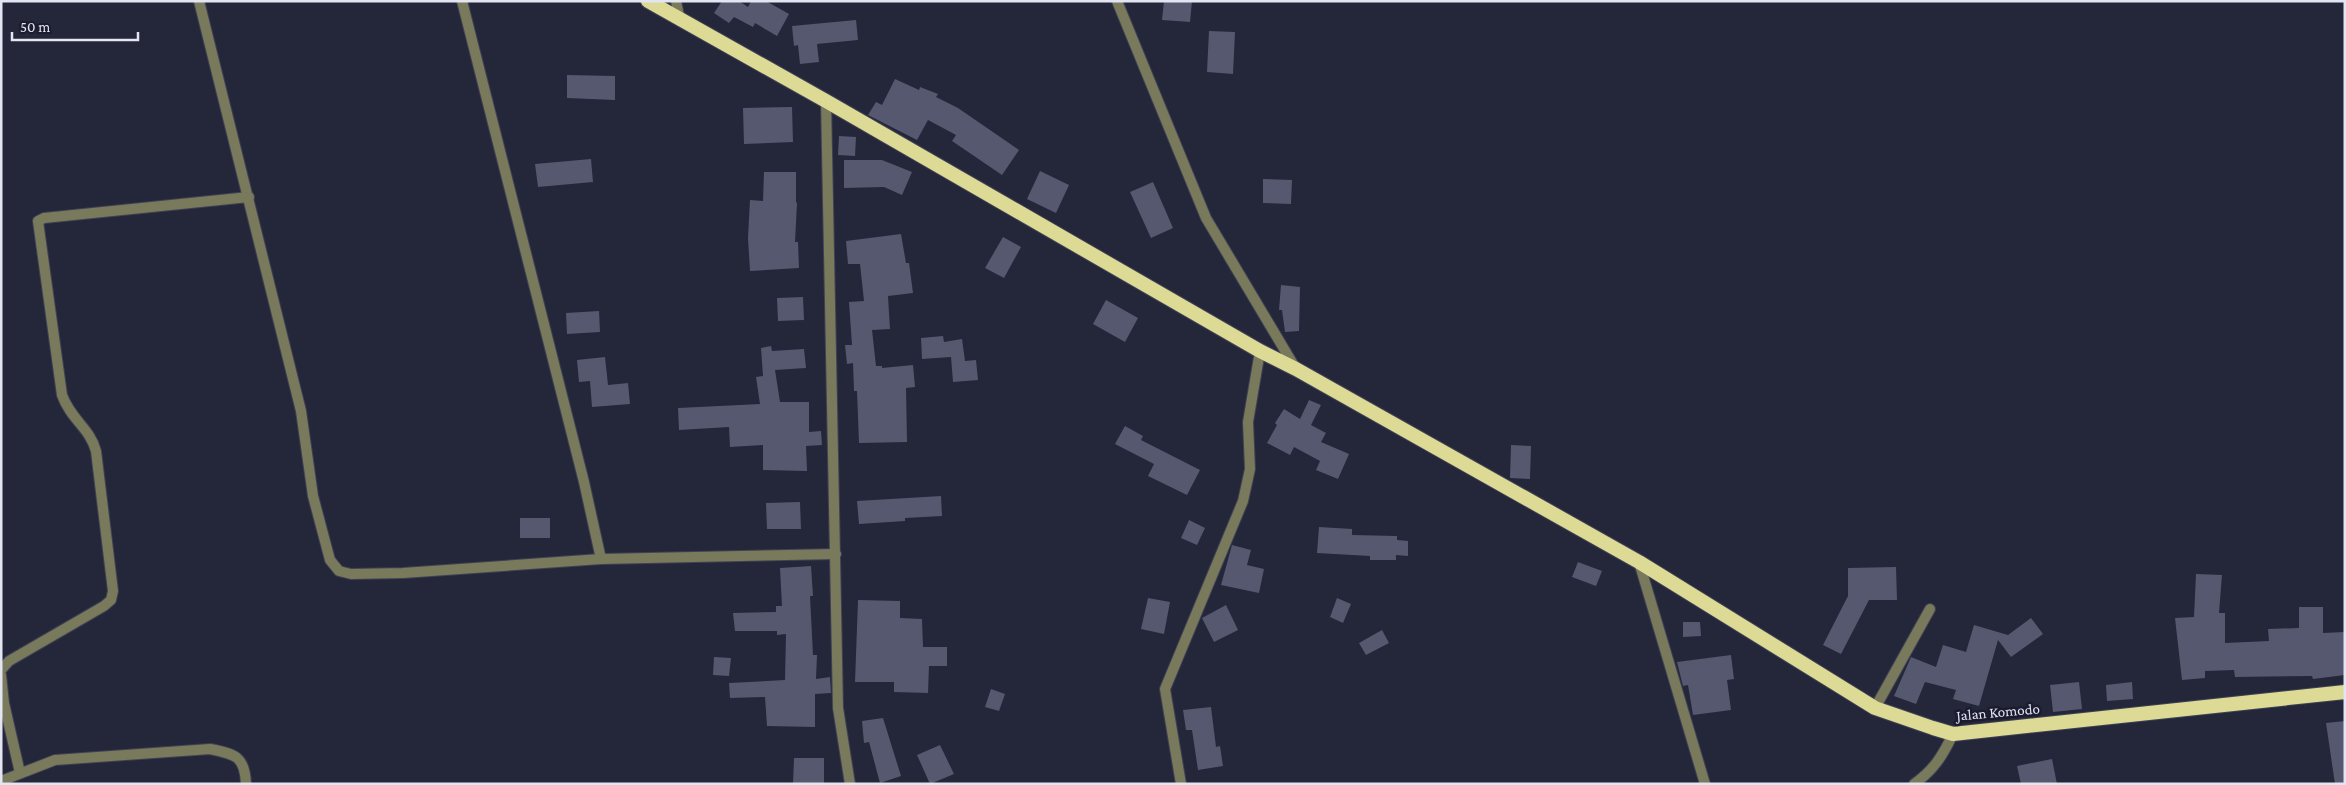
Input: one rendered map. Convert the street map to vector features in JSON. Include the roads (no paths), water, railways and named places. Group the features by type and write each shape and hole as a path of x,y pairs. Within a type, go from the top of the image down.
{"highway":[{"name":"Jalan Komodo","path":"648,1 680,21 826,101 1260,351 1296,369 1639,562 1875,708 1953,734 2345,692"}],"street":[{"path":"199,1 301,411 313,496 330,560 339,571 352,574 403,573 601,559 836,554"},
{"path":"462,1 584,482 601,559"},
{"path":"676,1 680,21"},
{"path":"1117,1 1206,218 1296,369"},
{"path":"826,101 838,708 850,784"},
{"path":"1,670 9,661 104,606 111,600 112,591 96,451 93,440 68,409 62,395 38,222 44,218 249,197"},
{"path":"1181,784 1165,689 1243,501 1250,469 1248,422 1260,351"},
{"path":"1639,562 1705,784"},
{"path":"1875,708 1930,609"},
{"path":"1,675 4,703 20,773"},
{"path":"1914,784 1932,770 1942,756 1953,734"},
{"path":"1,781 55,760 210,749 233,753 243,764 246,784"}]}
